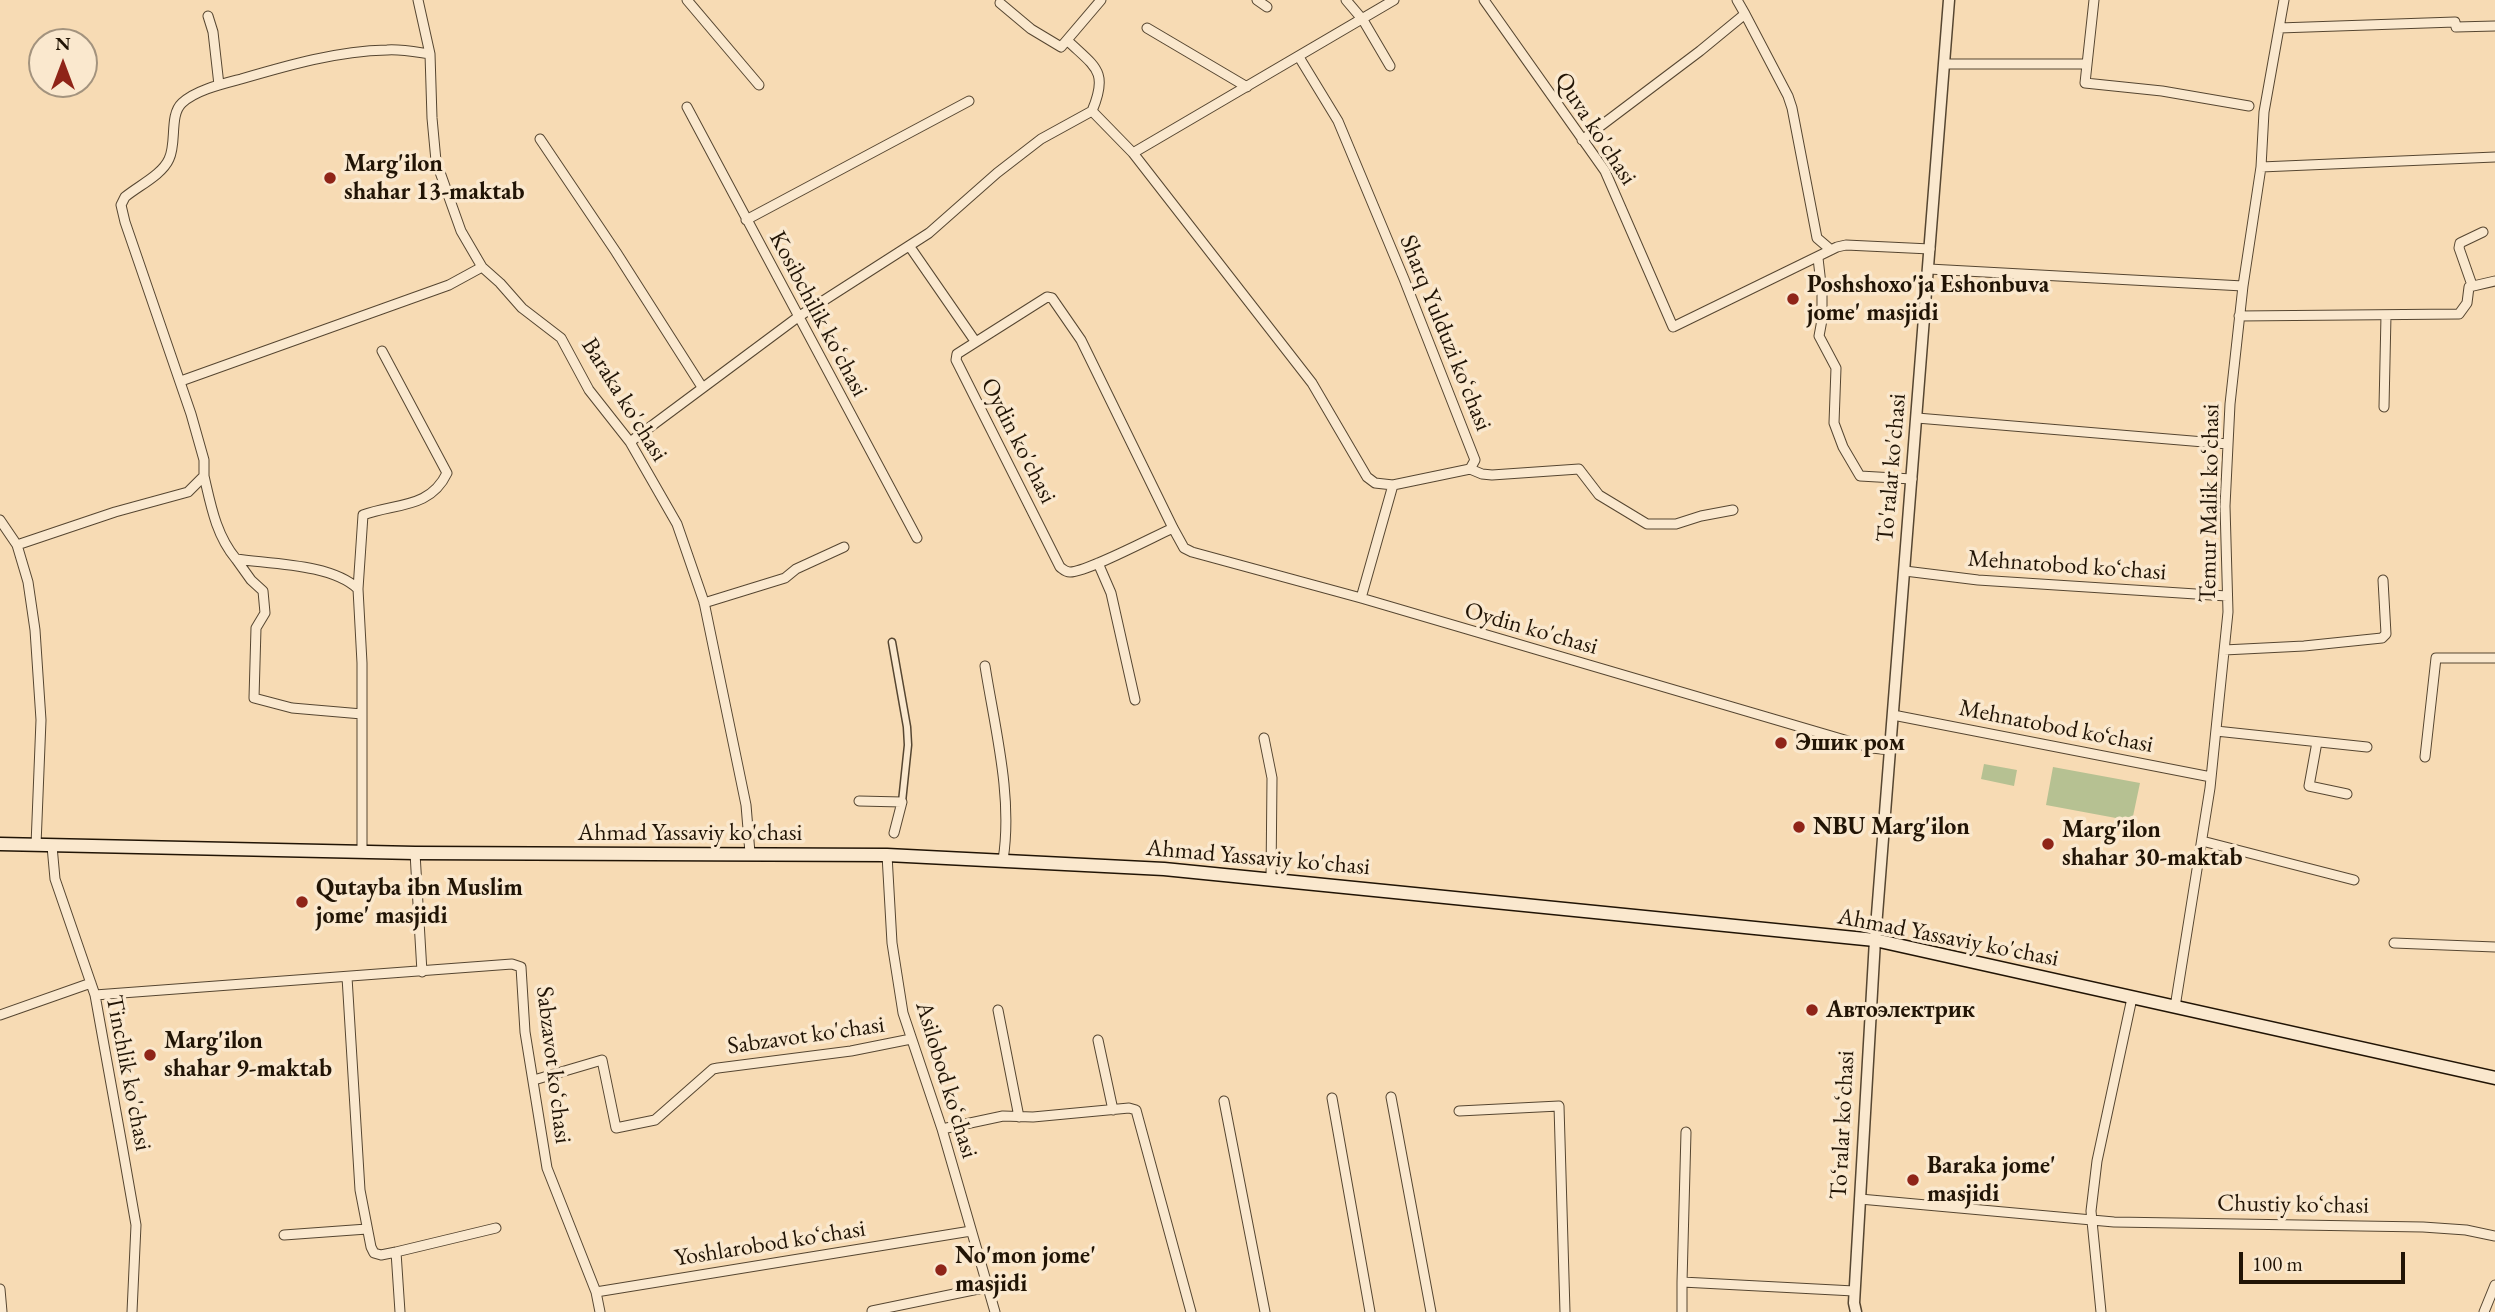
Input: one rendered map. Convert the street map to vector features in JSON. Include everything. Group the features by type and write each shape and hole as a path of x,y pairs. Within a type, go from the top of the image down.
{"main road":[{"name":"Ahmad Yassaviy ko'chasi","path":"0,844 415,853 887,855 1164,869 1875,940 2495,1078"}],"street":[{"name":"Baraka ko'chasi","path":"418,0 430,54 436,161 461,231 482,267 522,308 561,338 589,390 629,442 677,524 704,603 746,805 750,853"},
{"path":"687,0 759,85"},
{"path":"1000,3 1031,29 1060,47 1101,0"},
{"path":"1257,0 1267,7"},
{"path":"1346,0 1363,20 1390,66"},
{"path":"1133,153 1394,0"},
{"name":"Quva ko'chasi","path":"1484,0 1605,171 1673,327 1818,258"},
{"path":"1737,0 1788,96 1817,238 1831,250"},
{"name":"To'ralar ko'chasi","path":"1875,940 1950,0"},
{"path":"2094,0 2085,83 2162,91 2249,106"},
{"name":"Temur Malik koʻchasi","path":"2175,1007 2202,841 2216,731 2227,596 2225,506 2228,444 2239,316 2261,167 2264,112 2284,0"},
{"path":"1582,140 1745,14"},
{"path":"208,16 213,32 219,85"},
{"path":"2279,28 2455,22 2455,27 2495,26"},
{"path":"1147,28 1247,87"},
{"path":"629,442 798,317 910,247 1041,139 1092,111 1101,83 1098,70 1068,41"},
{"path":"362,714 292,708 254,698 257,628 264,613 263,591 224,545 213,516 204,476 204,460 181,381 121,205 125,197 169,162 174,146 175,117 180,105 191,97 219,85 342,53 389,49 430,54"},
{"name":"Sharq Yulduzi koʻchasi","path":"1299,57 1338,121 1475,460 1470,469 1393,485"},
{"path":"1945,64 2087,64"},
{"path":"746,220 969,101"},
{"name":"Kosibchilik koʻchasi","path":"687,107 917,538"},
{"path":"1092,111 1133,153 1312,383 1367,477 1375,484 1393,485 1361,598"},
{"path":"540,139 702,387"},
{"path":"2261,167 2495,158"},
{"path":"2472,285 2459,248 2460,243 2483,232"},
{"path":"1912,479 1860,477 1843,447 1833,423 1836,368 1819,336 1822,293 1818,258 1846,245 1930,249"},
{"path":"910,247 975,341"},
{"path":"181,381 449,285 482,267"},
{"path":"1929,269 2243,286"},
{"path":"2239,316 2459,314 2468,303 2469,288 2472,285 2495,281"},
{"name":"Oydin ko'chasi","path":"1173,528 1098,563 1071,572 1060,567 956,360 957,354 1047,296 1052,298 1081,340 1173,528 1184,548 1192,552 1361,598 1872,748 1891,750"},
{"path":"2385,407 2386,315"},
{"path":"362,852 361,618 358,589 363,515 383,508 414,504 440,488 447,474 382,351"},
{"path":"1917,418 2228,444"},
{"path":"1470,469 1492,475 1579,468 1600,495 1647,524 1676,524 1733,510"},
{"path":"17,545 115,512 188,492 204,476"},
{"path":"0,520 17,545 28,582 35,630 41,720 36,845"},
{"path":"704,603 785,579 796,569 844,548"},
{"path":"236,559 319,570 349,580 358,589"},
{"path":"1098,563 1111,593 1135,699"},
{"name":"Mehnatobod koʻchasi","path":"1905,570 1991,581 2227,596"},
{"path":"2224,650 2382,638 2386,634 2383,580"},
{"path":"892,642 908,745 902,802 894,833"},
{"path":"2425,757 2437,658 2495,658"},
{"path":"985,666 1002,775 1007,837 1003,860"},
{"name":"Mehnatobod ko‘chasi","path":"1893,715 2211,776"},
{"path":"2216,731 2367,747"},
{"path":"1264,738 1272,778 1271,880"},
{"path":"2316,742 2309,786 2347,794"},
{"path":"859,801 902,802"},
{"path":"2202,841 2354,880"},
{"name":"Tinchlik ko'chasi","path":"52,846 55,879 95,995 136,1225 132,1312"},
{"path":"415,853 422,972"},
{"name":"Asilobod koʻchasi","path":"887,855 891,943 903,1013 942,1129 995,1312"},
{"name":"Toʻralar koʻchasi","path":"1856,1312 1854,1291 1875,940"},
{"path":"2394,943 2495,947"},
{"name":"Sabzavot koʻchasi","path":"95,995 512,964 521,967 525,1032 547,1168 596,1292"},
{"path":"347,976 360,1190 374,1253 381,1255 396,1252 496,1228"},
{"path":"0,1015 91,983"},
{"path":"2101,1312 2090,1220 2097,1161 2132,998"},
{"path":"998,1010 1019,1117"},
{"name":"Sabzavot ko'chasi","path":"534,1080 602,1060 616,1128 655,1120 713,1069 851,1051 911,1039"},
{"path":"1098,1040 1113,1110"},
{"path":"1391,1097 1431,1312"},
{"path":"1332,1098 1370,1312"},
{"path":"1224,1101 1265,1312"},
{"path":"1459,1111 1559,1106 1565,1312"},
{"path":"942,1129 1003,1115 1019,1117 1129,1108 1136,1110 1191,1312"},
{"path":"1682,1312 1686,1132"},
{"name":"Chustiy koʻchasi","path":"1860,1199 2090,1220 2423,1227 2466,1230 2495,1236"},
{"path":"284,1235 367,1229"},
{"name":"Yoshlarobod koʻchasi","path":"596,1292 971,1231"},
{"path":"396,1252 400,1312"},
{"path":"1682,1282 1854,1291"},
{"path":"2484,1312 2495,1285"},
{"path":"872,1311 988,1287"},
{"path":"0,1289 2,1312"},
{"path":"596,1292 600,1312"}],"green space":[{"path":"1984,764 2017,770 2014,786 1981,779"},
{"path":"2053,767 2140,783 2132,821 2046,805"}],"place":[{"name":"Marg'ilon shahar 13-maktab","path":"330,178"},
{"name":"Poshshoxo'ja Eshonbuva jome' masjidi","path":"1793,299"},
{"name":"Эшик ром","path":"1781,743"},
{"name":"NBU Marg'ilon","path":"1799,827"},
{"name":"Marg'ilon shahar 30-maktab","path":"2048,844"},
{"name":"Qutayba ibn Muslim jome' masjidi","path":"302,902"},
{"name":"Автоэлектрик","path":"1812,1010"},
{"name":"Marg'ilon shahar 9-maktab","path":"150,1055"},
{"name":"Baraka jome' masjidi","path":"1913,1180"},
{"name":"No'mon jome' masjidi","path":"941,1270"}]}
